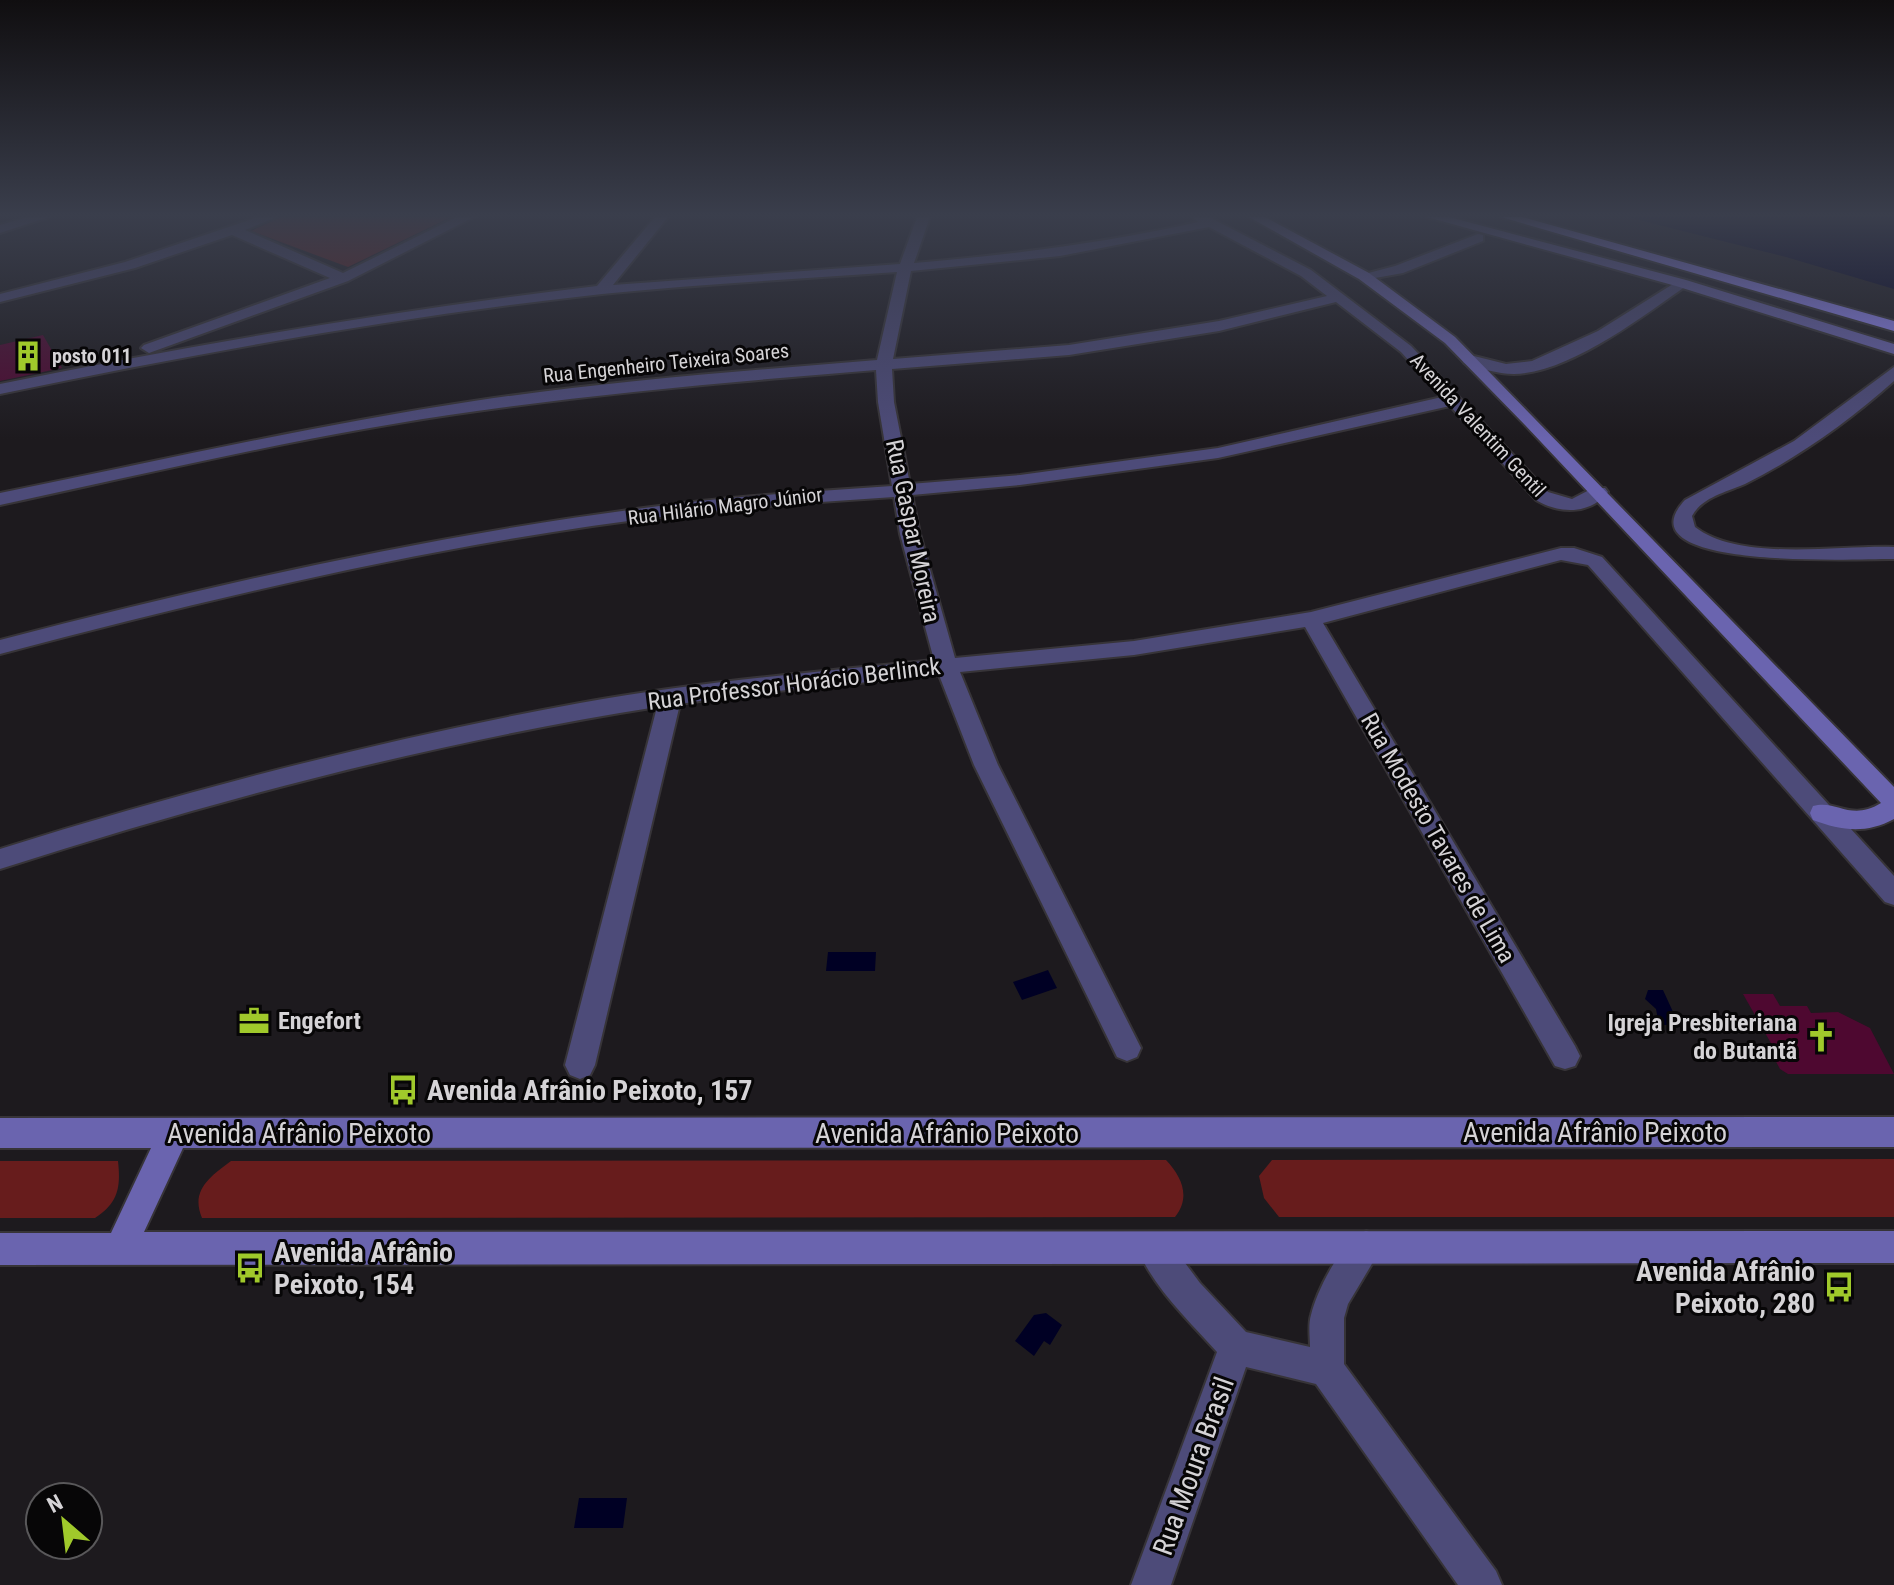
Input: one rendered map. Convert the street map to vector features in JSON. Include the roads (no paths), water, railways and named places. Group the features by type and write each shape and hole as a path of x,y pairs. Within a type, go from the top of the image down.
{"highway":[{"path":"1773,291 1894,328"}],"main road":[{"name":"Avenida Valentim Gentil","path":"1385,291 1450,340 1470,360 1894,804"},
{"path":"1707,291 1894,349"},
{"path":"1822,813 1853,823 1876,819 1894,804"},
{"name":"Avenida Afrânio Peixoto","path":"0,1133 1894,1132"},
{"path":"120,1249 174,1133"},
{"path":"0,1249 1894,1247"}],"street":[{"path":"0,298 28,291"},
{"path":"57,377 241,317 309,291"},
{"path":"0,389 318,330 594,291"},
{"name":"Rua Gaspar Moreira","path":"900,291 884,365 886,402 901,489 946,666 986,765 1127,1048"},
{"name":"Avenida Valentim Gentil","path":"1331,291 1406,349 1548,500 1571,505 1599,492"},
{"path":"1470,360 1517,369 1552,357 1609,331 1669,291"},
{"name":"Rua Engenheiro Teixeira Soares","path":"0,499 295,437 475,406 689,380 1069,350 1219,326 1340,297"},
{"path":"241,317 254,329 275,332 318,330"},
{"path":"230,346 254,329"},
{"path":"1894,372 1818,434 1766,466 1695,501 1684,511 1682,521 1687,530 1724,546 1761,553 1894,553"},
{"name":"Rua Hilário Magro Júnior","path":"0,647 131,612 318,569 506,535 703,506 793,496 1038,478 1183,459 1270,443 1421,405 1455,400"},
{"name":"Rua Professor Horácio Berlinck","path":"6,857 158,809 311,769 490,729 762,684 1134,648 1311,619 1561,554 1574,554 1595,561 1822,813"},
{"name":"Rua Modesto Tavares de Lima","path":"1311,619 1565,1056"},
{"path":"580,1065 671,697"},
{"path":"1822,813 1894,894"},
{"path":"1366,1247 1334,1296 1327,1318 1327,1369 1482,1585"},
{"path":"1153,1248 1188,1295 1236,1347 1327,1369"},
{"name":"Rua Moura Brasil","path":"1151,1585 1236,1347"}],"water":[{"path":"828,952 876,952 875,971 826,971"},
{"path":"1048,970 1057,988 1022,1000 1013,982"},
{"path":"1648,990 1663,990 1679,1025 1664,1025 1658,1020 1656,1009 1645,999"},
{"path":"1046,1313 1062,1325 1050,1345 1044,1341 1034,1356 1015,1341 1034,1315"},
{"path":"579,1498 627,1498 623,1528 574,1528"}],"place":[{"name":"posto 011","path":"28,356"},
{"name":"Engefort","path":"254,1021"},
{"name":"Igreja Presbiteriana do Butantã","path":"1821,1037"},
{"name":"Avenida Afrânio Peixoto, 157","path":"403,1090"},
{"name":"Avenida Afrânio Peixoto, 154","path":"250,1268"},
{"name":"Avenida Afrânio Peixoto, 280","path":"1839,1287"}]}
